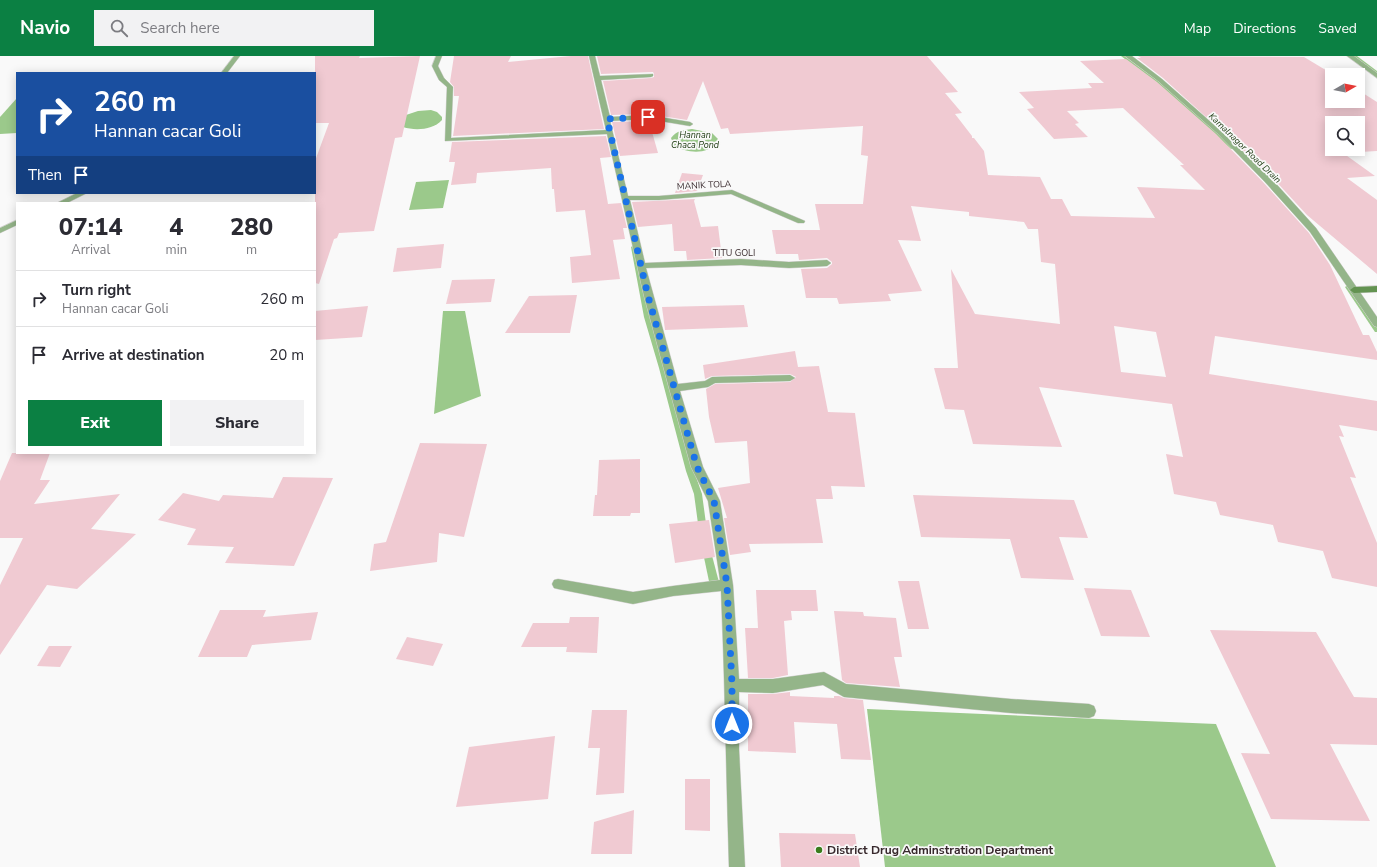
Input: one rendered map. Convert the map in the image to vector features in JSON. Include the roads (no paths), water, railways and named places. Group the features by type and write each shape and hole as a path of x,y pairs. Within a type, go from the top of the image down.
{"main road":[{"path":"1354,290 1377,289"}],"street":[{"path":"225,72 237,56"},
{"path":"439,56 436,66 441,79 450,87 447,140 610,132"},
{"path":"592,56 648,296 697,467 714,501 727,585 732,684 732,750 737,867"},
{"path":"1128,56 1160,80 1219,132 1267,179 1313,230 1377,324"},
{"path":"1350,56 1377,76"},
{"path":"597,78 651,75"},
{"path":"607,119 648,117 690,124"},
{"name":"MANIK TOLA","path":"626,198 659,198 732,192 801,221"},
{"path":"63,202 81,194"},
{"path":"0,231 16,223"},
{"name":"TITU GOLI","path":"641,266 741,262 789,265 828,263"},
{"path":"674,388 708,384 712,380 790,378"},
{"path":"558,584 633,598 673,591 727,585"},
{"path":"732,684 773,686 824,678 844,690 1011,706 1088,711"}],"water":[{"path":"16,99 16,133 0,134 0,117"},
{"path":"431,110 437,112 442,117 442,120 434,126 424,129 403,127 406,115 418,111"},
{"name":"Hannan Chaca Pond","path":"692,129 712,133 718,139 717,143 708,150 697,152 674,146 671,138 675,134 680,131"},
{"path":"449,180 443,208 409,210 416,182"},
{"path":"443,311 465,311 481,396 434,414"},
{"path":"867,709 1216,724 1276,867 885,867"}],"waterway":[{"name":"Kamalnagor Road Drain","path":"1123,56 1151,76 1233,148"},
{"path":"1354,56 1377,73"},
{"path":"634,247 647,317 663,368 690,471 698,494 703,531"},
{"name":"Kamalnagor Road Drain","path":"1348,287 1377,330"},
{"path":"706,548 715,586"}],"place":[{"name":"District Drug Adminstration Department","path":"819,850"}]}
